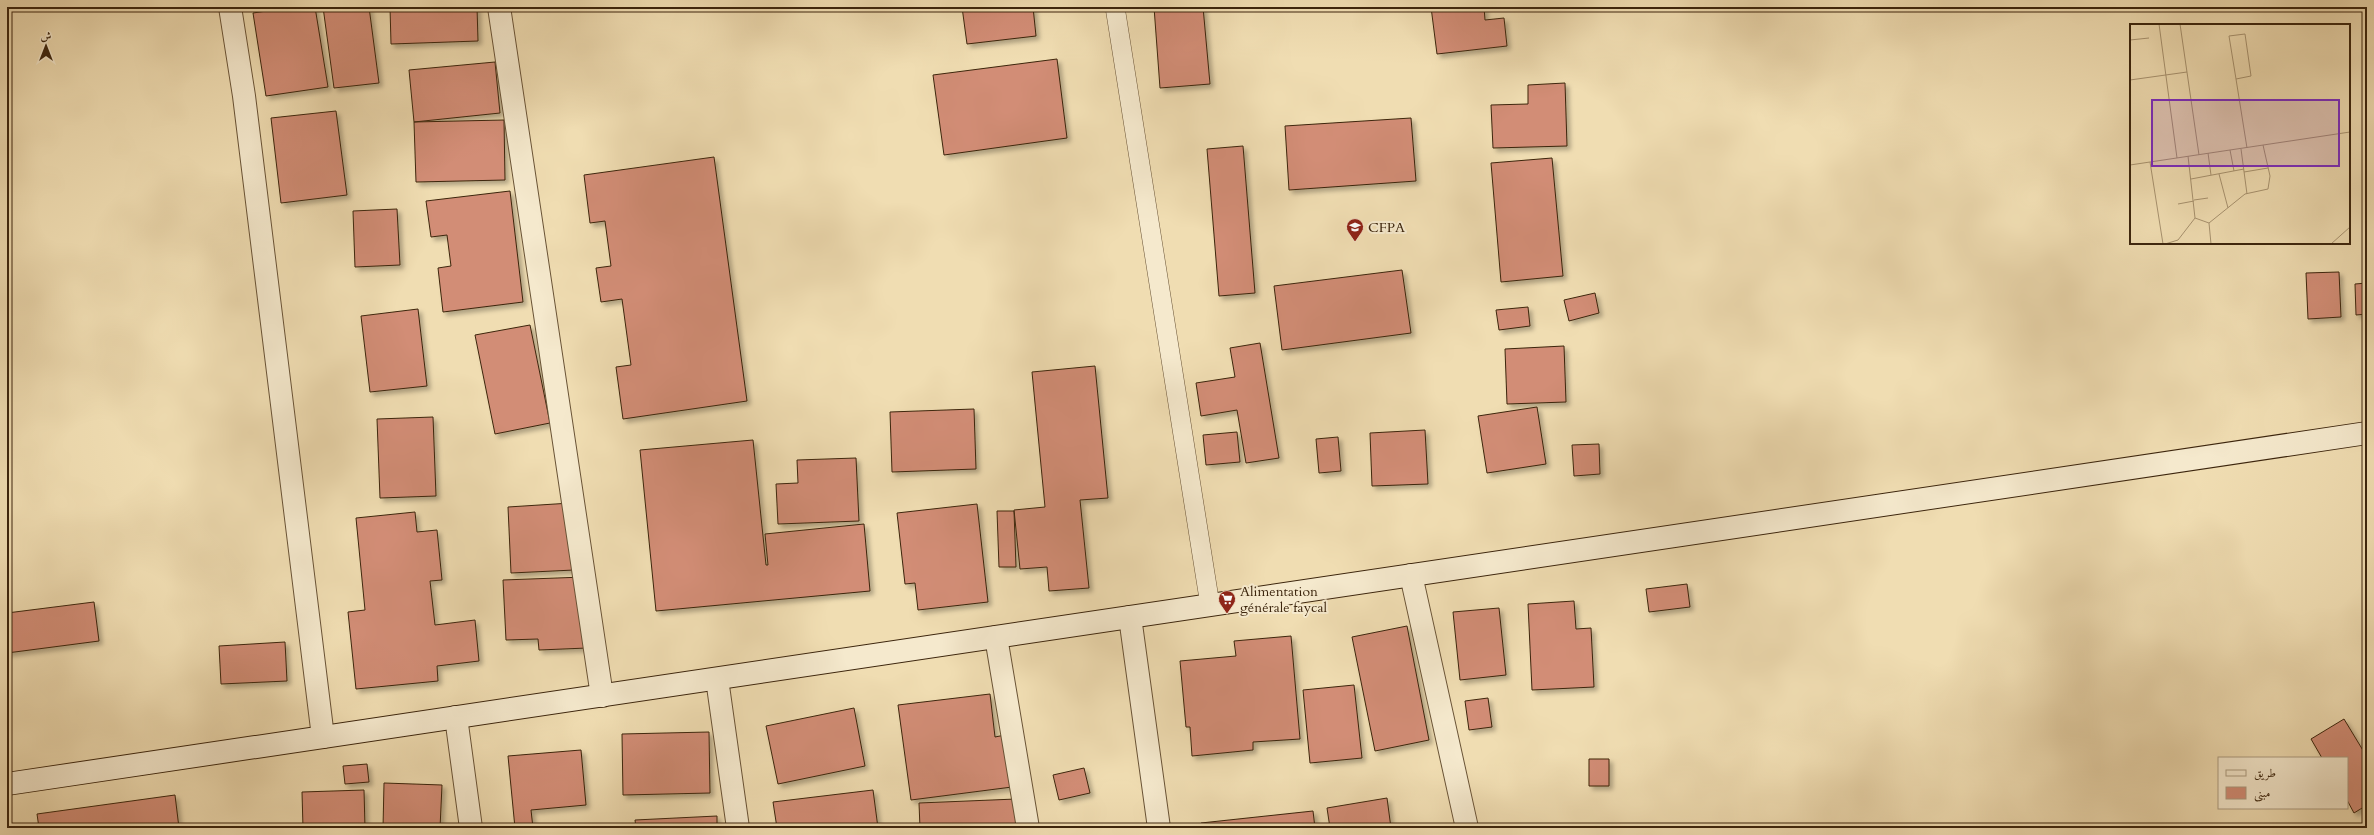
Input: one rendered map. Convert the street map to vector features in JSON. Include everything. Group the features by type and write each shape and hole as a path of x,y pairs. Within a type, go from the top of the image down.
{"street":[{"path":"230,7 244,96 324,737"},
{"path":"499,7 602,696"},
{"path":"7,784 2367,433"},
{"path":"1411,575 1467,828"},
{"path":"1130,617 1159,828"},
{"path":"996,637 1028,828"},
{"path":"717,678 738,828"},
{"path":"456,718 472,828"}],"lane":[{"path":"1115,7 1210,605"}],"building":[{"path":"293,7 315,7 328,87 266,96 253,13"},
{"path":"323,7 369,7 379,83 334,88"},
{"path":"390,7 477,7 478,41 391,44"},
{"path":"962,7 1033,7 1036,36 967,44"},
{"path":"1154,7 1203,7 1210,84 1160,88"},
{"path":"1431,7 1484,7 1485,20 1504,18 1507,46 1437,54"},
{"path":"1057,59 1067,138 944,155 933,75"},
{"path":"495,62 500,113 414,122 409,70"},
{"path":"1565,83 1567,146 1493,148 1491,105 1528,104 1528,85"},
{"path":"336,111 347,195 281,203 271,118"},
{"path":"1411,118 1416,181 1289,190 1285,126"},
{"path":"504,120 505,180 416,182 414,122"},
{"path":"1243,146 1255,293 1219,296 1207,149"},
{"path":"714,157 747,401 623,419 616,367 631,365 622,299 601,302 596,268 611,266 605,221 590,223 584,175"},
{"path":"1552,158 1563,276 1501,282 1491,163"},
{"path":"510,191 523,302 443,312 438,268 451,266 447,235 431,237 426,201"},
{"path":"397,209 400,265 355,267 353,211"},
{"path":"1402,270 1411,333 1282,350 1274,286"},
{"path":"2339,272 2341,317 2308,319 2306,273"},
{"path":"2367,283 2367,314 2356,315 2355,284"},
{"path":"1595,293 1599,313 1569,321 1564,300"},
{"path":"1528,307 1530,326 1499,330 1496,310"},
{"path":"418,309 427,386 370,392 361,316"},
{"path":"530,325 550,423 495,434 475,335"},
{"path":"1260,343 1279,458 1246,463 1237,410 1201,416 1196,383 1235,377 1230,348"},
{"path":"1564,346 1566,402 1507,404 1505,349"},
{"path":"1095,366 1108,498 1080,500 1089,588 1049,591 1047,567 1020,569 1014,510 1045,507 1032,372"},
{"path":"1537,407 1546,464 1487,473 1478,416"},
{"path":"974,409 976,469 892,472 890,412"},
{"path":"433,417 436,496 380,498 377,419"},
{"path":"1425,430 1428,484 1372,486 1370,433"},
{"path":"1237,432 1240,462 1206,465 1203,435"},
{"path":"1338,437 1341,471 1319,473 1316,439"},
{"path":"753,440 766,565 768,565 765,534 864,524 870,591 656,611 640,450"},
{"path":"1599,444 1600,474 1574,476 1572,445"},
{"path":"856,458 859,521 778,524 776,484 798,483 797,460"},
{"path":"571,503 574,570 511,573 508,507"},
{"path":"977,504 988,602 918,610 915,583 905,584 897,513"},
{"path":"997,511 1014,511 1016,567 999,567"},
{"path":"415,512 417,532 437,530 442,580 430,581 435,625 475,620 479,661 437,666 438,681 356,689 348,612 365,610 356,518"},
{"path":"584,577 587,648 539,650 538,639 506,640 503,580"},
{"path":"1687,584 1690,607 1649,612 1646,589"},
{"path":"1574,601 1576,629 1591,628 1594,687 1532,690 1528,604"},
{"path":"94,602 99,641 7,653 7,613"},
{"path":"1499,608 1506,675 1460,680 1453,612"},
{"path":"1407,626 1429,740 1375,751 1352,637"},
{"path":"1291,636 1300,739 1253,742 1253,750 1192,756 1190,727 1186,727 1180,661 1236,656 1234,641"},
{"path":"285,642 287,681 221,684 219,646"},
{"path":"1354,685 1362,758 1310,763 1303,690"},
{"path":"990,694 995,737 1005,735 1012,787 911,800 898,705"},
{"path":"1488,698 1492,727 1469,730 1465,701"},
{"path":"854,708 865,766 778,784 766,726"},
{"path":"2344,719 2367,757 2367,805 2354,813 2348,802 2348,757 2321,757 2311,739"},
{"path":"709,732 710,793 623,795 622,734"},
{"path":"581,750 586,805 531,810 533,828 515,828 508,756"},
{"path":"1589,759 1609,759 1609,786 1589,786"},
{"path":"367,764 369,782 345,784 343,766"},
{"path":"1084,768 1090,793 1059,800 1053,775"},
{"path":"384,783 442,785 440,828 383,828"},
{"path":"364,790 365,828 303,828 302,792"},
{"path":"873,790 878,828 777,828 773,802"},
{"path":"175,795 179,828 39,828 37,814"},
{"path":"1387,798 1391,828 1330,828 1327,808"},
{"path":"1016,799 1017,828 920,828 919,803"},
{"path":"1313,811 1315,828 1202,828 1201,823"},
{"path":"717,816 717,828 636,828 635,820"}],"place":[{"name":"CFPA","path":"1355,242"},
{"name":"Alimentation générale faycal","path":"1227,614"}]}
